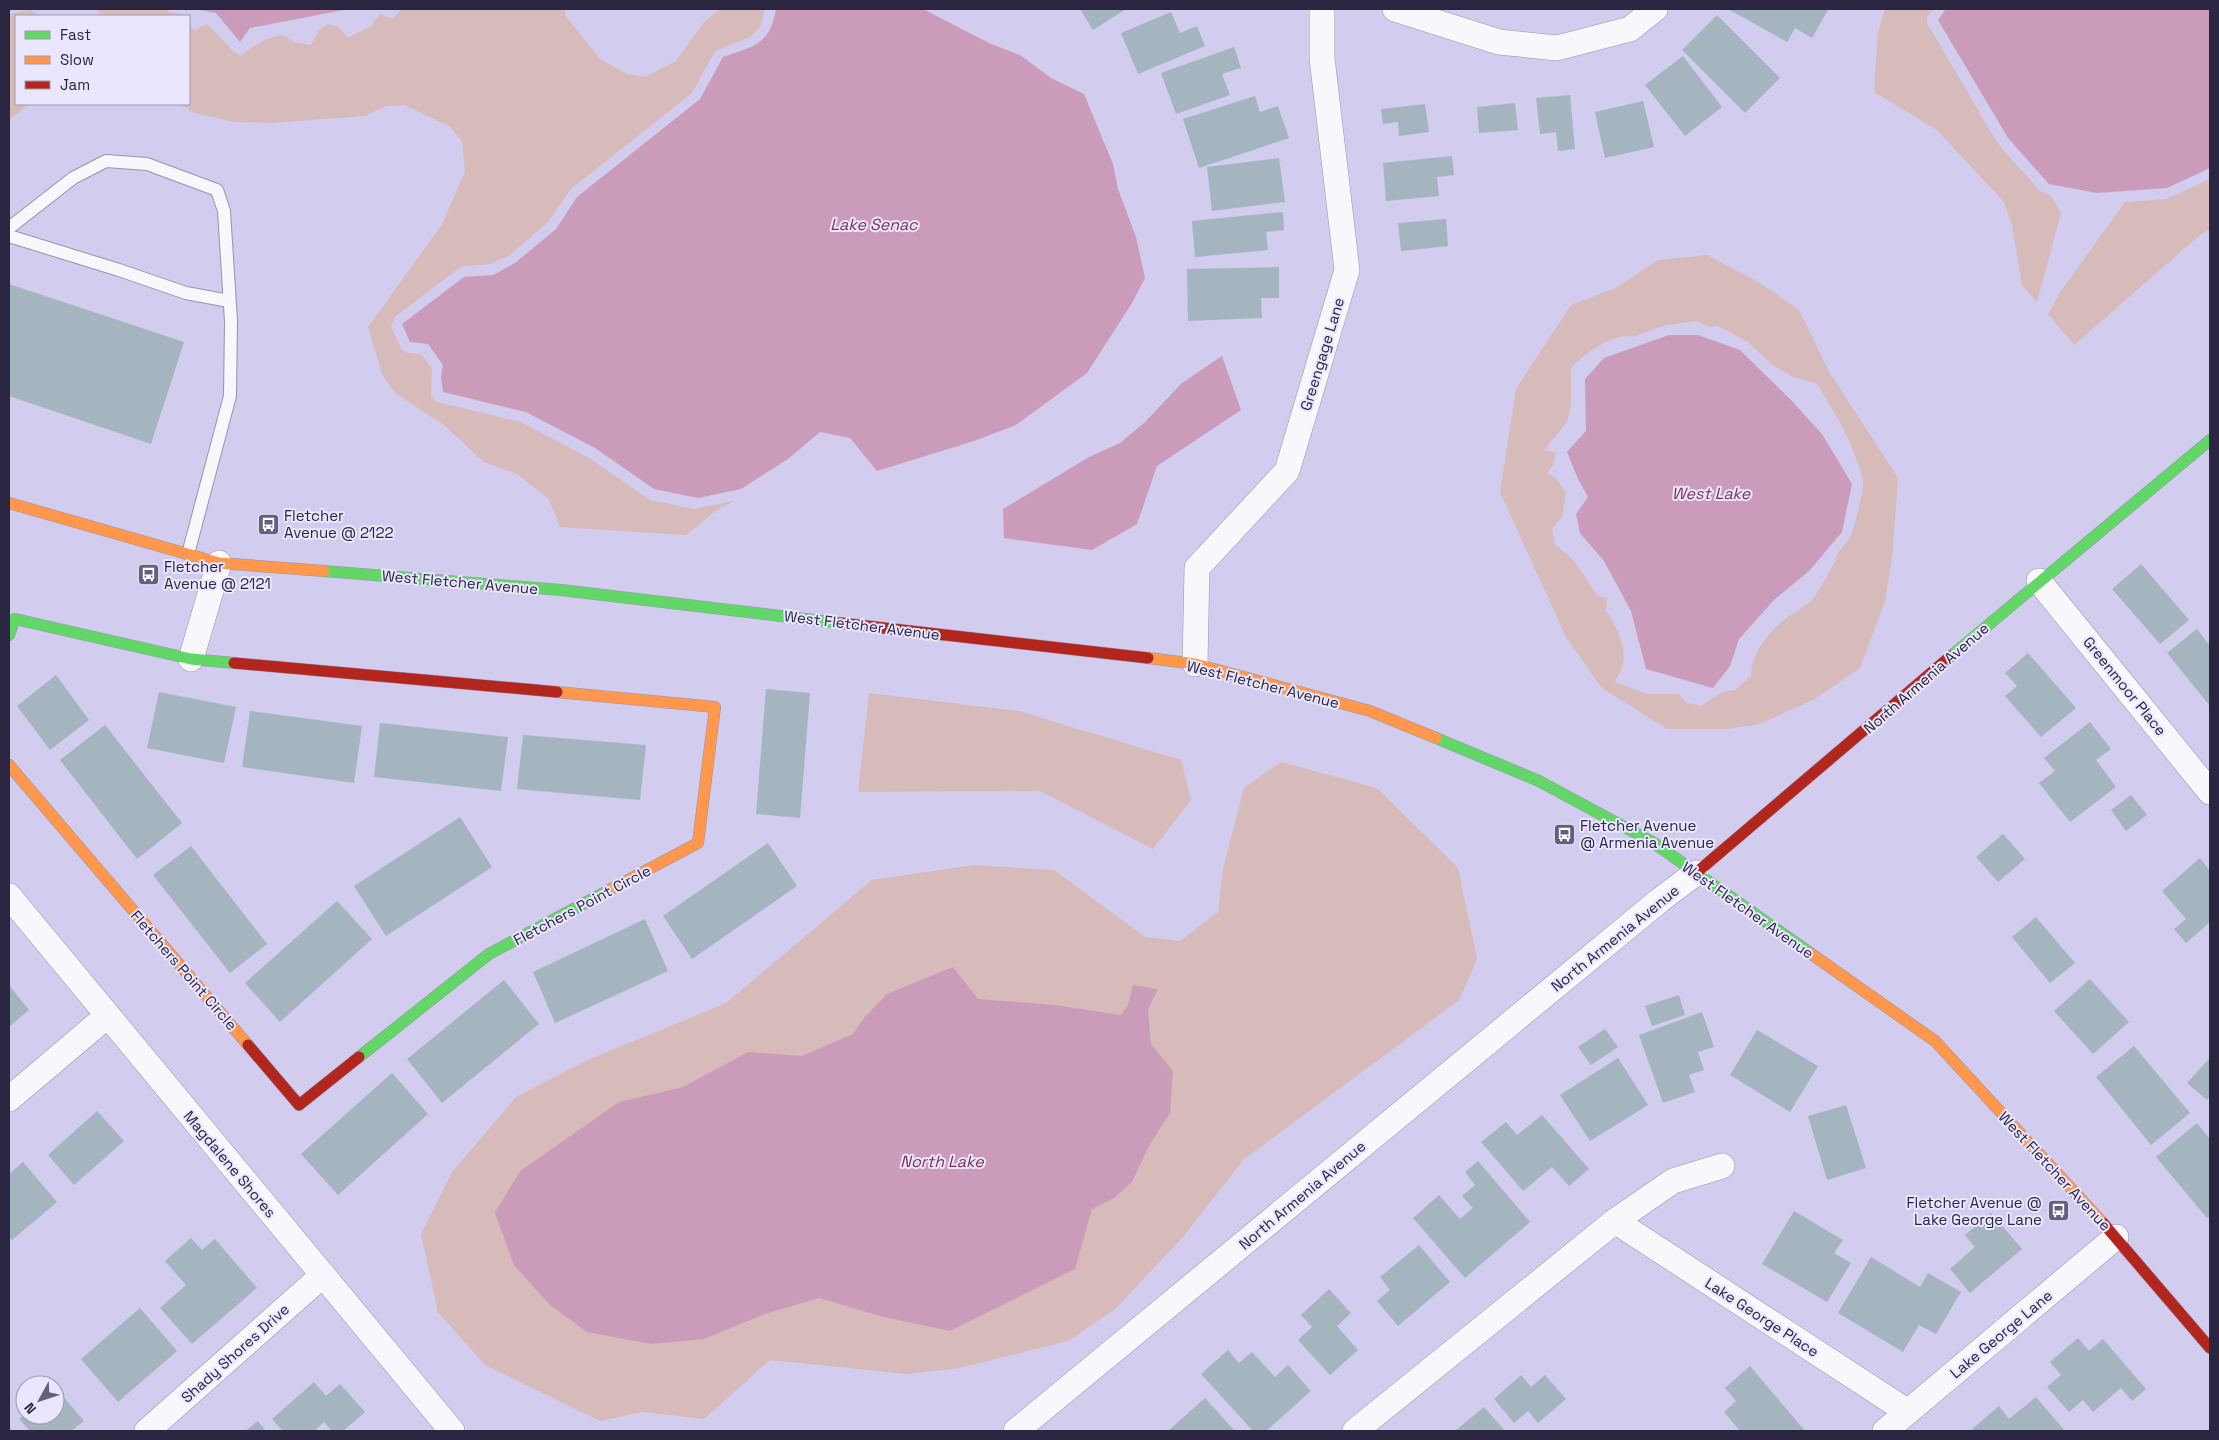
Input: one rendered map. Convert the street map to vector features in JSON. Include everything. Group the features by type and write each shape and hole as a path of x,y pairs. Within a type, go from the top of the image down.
{"main road":[{"name":"North Armenia Avenue","path":"1696,872 2210,440"},
{"name":"West Fletcher Avenue","path":"9,503 219,563 561,590 1195,664 1370,711 1530,778 1654,843 1935,1041 2116,1237 2210,1348"},
{"name":"Fletchers Point Circle","path":"9,635 15,619 191,659 715,707 698,843 489,954 300,1105 9,765"}],"street":[{"name":"Greengage Lane","path":"1195,664 1197,568 1287,471 1347,270 1322,58 1322,9"},
{"path":"1395,9 1499,42 1557,48 1630,30 1656,9"},
{"path":"191,659 219,563"},
{"name":"Greenmoor Place","path":"2040,581 2210,792"},
{"name":"North Armenia Avenue","path":"1016,1431 1696,872"},
{"name":"Magdalene Shores","path":"9,896 452,1431"},
{"path":"9,1100 107,1016"},
{"path":"1355,1431 1615,1221 1673,1180 1722,1166"},
{"name":"Lake George Place","path":"1615,1221 1908,1412"},
{"name":"Lake George Lane","path":"1885,1431 2116,1237"},
{"name":"Shady Shores Drive","path":"147,1431 323,1275"}],"lane":[{"path":"9,228 73,178 106,161 148,164 217,190 224,211 229,302 230,396 188,554"},
{"path":"9,236 186,293 229,302"}],"shaded area":[{"path":"97,9 167,9 168,12 184,15 101,15"},
{"path":"401,9 565,9 565,15 600,59 627,74 645,77 676,61 703,23 720,9 765,9 760,28 750,37 715,51 692,93 571,189 548,222 510,255 491,264 464,266 458,269 396,316 391,326 402,350 408,353 421,354 432,368 431,395 437,402 521,422 589,458 650,500 694,509 734,501 718,509 686,535 560,527 549,499 517,474 484,462 444,425 395,393 382,374 368,327 441,226 465,172 462,141 449,126 404,105 386,106 365,116 271,123 233,122 195,113 181,105 190,105 190,24 194,31 207,24 233,51 241,56 260,42 283,35 294,42 311,45 319,30 328,24 338,27 348,38 371,26 380,14 393,19"},
{"path":"1885,9 1933,9 1927,17 1927,23 1998,144 2040,191 2050,195 2061,213 2037,302 2022,285 2012,225 2004,202 1937,130 1874,92 1878,33"},
{"path":"30,10 39,15 15,15 15,105 28,105 9,120 9,14"},
{"path":"2210,179 2210,229 2200,235 2074,345 2048,314 2061,291 2125,202 2167,199"},
{"path":"1707,255 1760,283 1799,310 1830,373 1898,478 1892,558 1885,601 1860,668 1813,700 1759,724 1727,729 1667,729 1602,688 1566,637 1500,492 1516,389 1571,305 1616,288 1658,260","holes":["1697,321 1710,327 1718,326 1748,342 1772,365 1793,377 1816,383 1831,405 1849,442 1863,480 1863,491 1852,533 1812,600 1779,625 1765,640 1755,657 1751,676 1735,690 1723,692 1701,706 1687,703 1679,694 1647,694 1615,682 1620,673 1624,657 1622,643 1606,611 1607,598 1598,596 1569,556 1555,545 1552,529 1562,517 1566,493 1557,479 1547,473 1553,465 1556,453 1545,450 1565,425 1569,416 1571,395 1570,369 1590,352 1608,341 1626,336 1633,337 1666,325"]},
{"path":"869,693 1019,711 1181,760 1191,800 1153,849 1040,791 858,792"},
{"path":"1281,762 1377,788 1458,868 1477,959 1459,1000 1243,1160 1183,1237 1115,1309 1068,1341 960,1368 907,1374 770,1360 704,1419 642,1412 600,1421 485,1365 438,1312 421,1234 453,1171 516,1097 588,1060 726,1003 872,880 974,865 1054,870 1145,937 1180,941 1218,912 1223,869 1244,788"}],"water":[{"path":"195,9 349,9 250,28 240,42 216,13"},
{"name":"Lake Senac","path":"776,9 923,9 991,44 1020,55 1051,78 1084,94 1113,164 1118,189 1136,237 1145,278 1132,303 1087,373 1016,425 974,441 877,471 850,438 820,432 788,459 741,489 698,498 654,489 595,448 526,412 443,392 441,377 443,365 428,344 410,342 402,324 464,277 493,275 515,263 556,229 577,197 700,99 723,57 744,50 765,37 770,30"},
{"path":"1946,9 2210,9 2210,168 2167,188 2097,193 2049,184 2008,138 1938,20"},
{"name":"West Lake","path":"1669,335 1698,335 1740,350 1791,400 1822,434 1852,484 1842,532 1809,571 1774,600 1739,639 1730,666 1713,688 1646,669 1631,611 1604,561 1580,533 1576,514 1588,497 1567,452 1586,431 1585,379 1604,358"},
{"path":"1222,356 1241,410 1157,466 1137,524 1092,550 1004,538 1003,509 1089,457 1120,443 1144,423 1182,383"},
{"name":"North Lake","path":"953,967 978,999 1055,1005 1121,1015 1128,1005 1133,985 1158,989 1148,1009 1151,1044 1173,1071 1170,1113 1150,1144 1132,1182 1114,1198 1092,1209 1075,1269 950,1331 880,1316 819,1298 765,1314 704,1339 651,1344 587,1332 550,1305 514,1265 495,1213 520,1171 619,1102 683,1087 748,1052 802,1056 853,1034 864,1018 887,994"}],"building":[{"path":"1080,9 1126,9 1093,30"},
{"path":"1728,9 1828,10 1812,38 1795,28 1787,42"},
{"path":"1171,12 1180,33 1197,26 1205,46 1138,74 1121,33"},
{"path":"1717,15 1780,78 1745,113 1682,50"},
{"path":"1234,47 1241,68 1222,74 1230,95 1176,114 1161,73"},
{"path":"1683,56 1722,107 1685,136 1645,85"},
{"path":"1570,95 1575,149 1558,151 1556,132 1540,134 1536,98"},
{"path":"1255,96 1260,112 1278,106 1289,138 1199,168 1183,119"},
{"path":"1643,101 1654,147 1605,158 1595,112"},
{"path":"1515,103 1518,130 1479,133 1477,107"},
{"path":"1425,104 1429,132 1399,136 1398,122 1383,124 1381,109"},
{"path":"1452,156 1454,175 1437,177 1439,196 1386,201 1383,163"},
{"path":"1279,158 1285,202 1212,211 1207,167"},
{"path":"1283,212 1284,230 1266,232 1268,250 1195,257 1192,221"},
{"path":"1446,219 1448,246 1401,251 1398,223"},
{"path":"1279,267 1279,298 1261,298 1262,318 1188,321 1187,269"},
{"path":"9,284 184,342 151,444 9,396"},
{"path":"2141,564 2189,620 2160,644 2112,589"},
{"path":"2197,629 2210,646 2210,706 2167,653"},
{"path":"2028,653 2076,708 2041,737 2005,696 2017,686 2005,673"},
{"path":"56,675 89,720 50,750 17,706"},
{"path":"766,689 810,693 800,818 756,814"},
{"path":"159,692 236,707 224,763 147,748"},
{"path":"250,711 362,726 354,783 242,767"},
{"path":"2090,722 2111,749 2096,760 2116,787 2070,822 2039,783 2055,771 2044,758"},
{"path":"380,723 508,737 501,791 374,777"},
{"path":"105,725 182,823 137,859 60,760"},
{"path":"523,735 646,745 640,800 517,789"},
{"path":"2131,795 2147,815 2126,831 2111,810"},
{"path":"460,817 492,867 386,936 354,886"},
{"path":"2003,834 2025,859 1998,882 1976,857"},
{"path":"768,843 797,886 692,959 663,916"},
{"path":"191,846 267,944 230,973 153,875"},
{"path":"2200,858 2210,871 2210,922 2186,943 2174,929 2186,919 2162,891"},
{"path":"337,901 372,939 280,1022 245,983"},
{"path":"2036,917 2075,963 2050,983 2012,937"},
{"path":"645,919 668,971 555,1023 533,972"},
{"path":"2090,979 2129,1022 2093,1054 2054,1011"},
{"path":"504,980 539,1024 442,1103 407,1059"},
{"path":"9,985 29,1010 9,1027"},
{"path":"1679,995 1685,1015 1652,1026 1645,1006"},
{"path":"1702,1012 1714,1047 1698,1052 1704,1070 1689,1075 1695,1092 1663,1103 1639,1035"},
{"path":"1605,1029 1618,1047 1591,1065 1578,1047"},
{"path":"1757,1030 1818,1066 1790,1112 1730,1075"},
{"path":"2134,1046 2190,1113 2151,1145 2096,1077"},
{"path":"1618,1058 1648,1105 1590,1141 1560,1095"},
{"path":"2209,1059 2210,1096 2207,1100 2187,1083"},
{"path":"392,1073 428,1114 338,1195 301,1154"},
{"path":"1846,1105 1866,1168 1827,1180 1808,1116"},
{"path":"97,1111 124,1141 74,1185 48,1155"},
{"path":"1542,1115 1589,1169 1569,1186 1552,1167 1523,1191 1481,1142 1506,1122 1517,1135"},
{"path":"2197,1123 2210,1139 2210,1216 2207,1218 2156,1157"},
{"path":"1478,1161 1530,1222 1465,1278 1413,1218 1439,1195 1460,1219 1473,1208 1462,1196 1475,1185 1465,1172"},
{"path":"23,1162 57,1202 12,1240 9,1236 9,1174"},
{"path":"1794,1211 1843,1240 1834,1253 1851,1263 1827,1302 1762,1264"},
{"path":"1991,1213 2022,1249 1970,1293 1950,1269 1975,1247 1965,1235"},
{"path":"191,1238 202,1250 215,1239 257,1288 192,1344 160,1308 186,1285 165,1261"},
{"path":"1419,1245 1450,1282 1398,1326 1377,1301 1390,1290 1380,1277"},
{"path":"1871,1257 1920,1287 1928,1273 1961,1292 1936,1334 1919,1325 1903,1352 1838,1313"},
{"path":"1329,1289 1351,1313 1337,1326 1358,1350 1330,1375 1298,1340 1312,1327 1301,1315"},
{"path":"140,1308 177,1351 118,1402 81,1359"},
{"path":"2078,1338 2089,1351 2103,1339 2146,1389 2132,1401 2121,1388 2093,1412 2083,1400 2069,1412 2047,1387 2061,1375 2050,1362"},
{"path":"1228,1350 1239,1363 1252,1352 1275,1377 1288,1365 1311,1391 1266,1431 1253,1431 1201,1374"},
{"path":"1750,1366 1805,1431 1740,1431 1724,1412 1736,1401 1725,1388"},
{"path":"1521,1375 1531,1387 1545,1375 1566,1399 1538,1423 1528,1411 1514,1423 1494,1399"},
{"path":"314,1382 326,1396 340,1384 365,1412 343,1431 332,1431 324,1422 314,1431 283,1431 272,1419"},
{"path":"2036,1397 2065,1431 1974,1431 1972,1429 1999,1406 2009,1419"},
{"path":"1205,1398 1235,1431 1168,1431"},
{"path":"65,1399 84,1421 71,1431 30,1431 24,1425 65,1425"},
{"path":"1484,1407 1505,1431 1455,1431"},
{"path":"258,1421 266,1431 245,1431"}],"traffic: fast":[{"path":"1951,656 2210,440"},
{"path":"324,571 561,590 840,623"},
{"path":"9,635 15,619 191,659 234,663"},
{"path":"1436,738 1539,781 1654,843 1810,953"},
{"path":"359,1057 489,954 611,889"}],"traffic: slow":[{"path":"9,503 219,563 324,571"},
{"path":"1148,658 1195,664 1370,711 1436,738"},
{"path":"557,692 715,707 698,843 611,889"},
{"path":"9,765 248,1045"},
{"path":"1810,953 1935,1041 2103,1223"}],"traffic: jam":[{"path":"840,623 1148,658"},
{"path":"1696,873 1951,656"},
{"path":"234,663 557,692"},
{"path":"248,1045 299,1105 359,1057"},
{"path":"2103,1223 2210,1348"}],"place":[{"name":"Fletcher Avenue @ 2122","path":"268,524"},
{"name":"Fletcher Avenue @ 2121","path":"148,575"},
{"name":"Fletcher Avenue @ Armenia Avenue","path":"1564,834"},
{"name":"Fletcher Avenue @ Lake George Lane","path":"2058,1211"}]}
